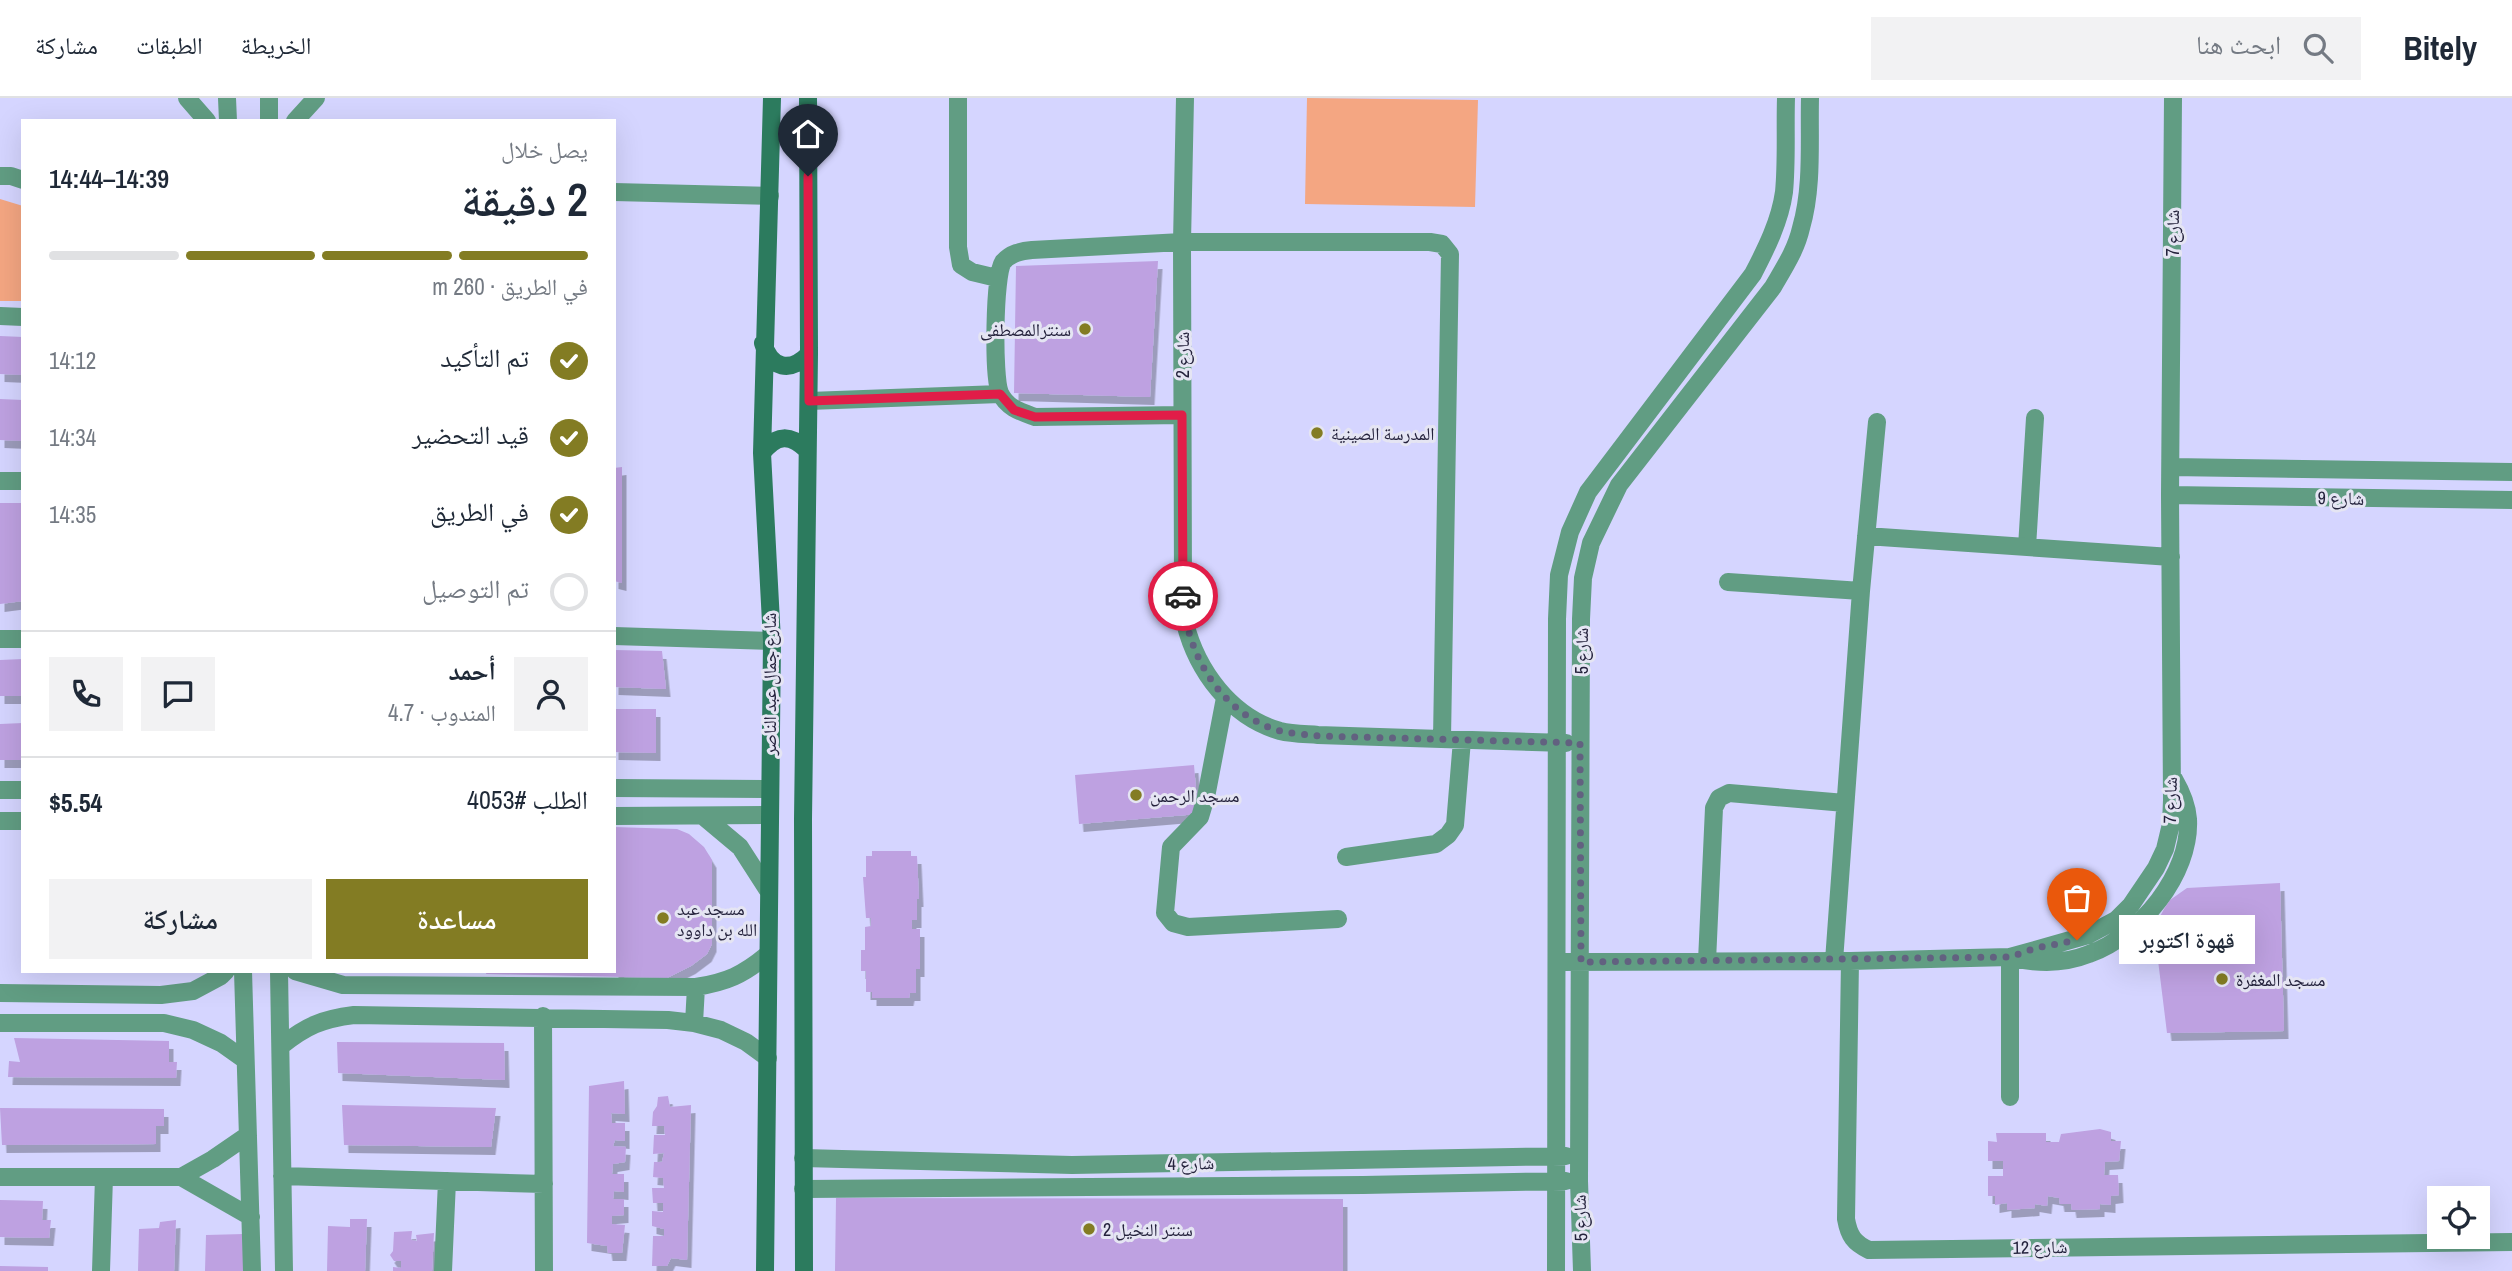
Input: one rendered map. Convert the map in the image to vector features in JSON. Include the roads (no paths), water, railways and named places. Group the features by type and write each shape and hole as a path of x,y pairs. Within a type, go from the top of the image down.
{"main road":[{"name":"شارع جمال عبد الناصر","path":"765,1271 772,641 762,453 772,98"},
{"name":"شارع جمال عبد الناصر","path":"804,1271 803,819 809,401 808,98"},
{"path":"763,343 767,355 776,363 788,366 800,363 809,354"},
{"path":"762,453 770,442 783,438 797,440 807,450"}],"street":[{"path":"187,98 205,119"},
{"path":"227,98 228,119"},
{"path":"269,98 269,119"},
{"path":"297,119 316,98"},
{"path":"958,98 957,247 961,265 972,272 997,278"},
{"name":"شارع 2","path":"1185,98 1182,242 1184,621 1193,649 1224,698 1247,716 1280,731 1318,736 1580,743"},
{"name":"شارع 5","path":"1556,1271 1556,743 1559,575 1570,532 1588,492 1753,274 1766,248 1777,221 1784,192 1786,98"},
{"name":"شارع 5","path":"1582,1271 1579,1181 1580,743 1582,592 1591,543 1619,485 1773,287 1790,260 1801,229 1808,196 1810,98"},
{"name":"شارع 7","path":"1558,962 1842,961 2010,957 2088,935 2116,920 2131,905 2156,868 2165,849 2171,824 2173,98"},
{"path":"0,176 21,179"},
{"path":"616,192 770,196"},
{"path":"1182,415 1035,417 1014,410 1000,394 995,375 997,278 1003,263 1016,252 1182,242 1442,244 1450,254 1442,739"},
{"path":"0,317 21,317"},
{"path":"809,401 1000,394"},
{"path":"2027,547 2035,418"},
{"name":"شارع 12","path":"1877,422 1845,803 1842,961 1848,1233 1857,1244 1869,1250 2512,1242"},
{"name":"شارع 9","path":"2171,467 2512,472"},
{"path":"0,481 21,481"},
{"name":"شارع 9","path":"2170,495 2512,500"},
{"path":"1866,537 2171,557"},
{"path":"1728,582 1861,591"},
{"path":"616,636 772,641"},
{"path":"0,639 21,639"},
{"path":"1224,698 1200,817 1171,847 1165,913 1173,923 1188,927 1338,919"},
{"path":"1346,857 1436,844 1448,835 1455,825 1462,740"},
{"path":"2010,1097 2010,957 2035,962 2055,962 2092,953 2128,931 2157,902 2179,867 2188,820 2184,797 2170,772"},
{"path":"616,788 769,789"},
{"path":"0,790 21,790"},
{"path":"1707,961 1714,808 1719,798 1729,793 1845,803"},
{"path":"616,816 769,815"},
{"path":"703,816 740,847 768,889"},
{"path":"0,821 21,821"},
{"path":"302,973 344,985 696,987 722,983 747,972 767,955"},
{"path":"0,993 161,995 193,992 224,973"},
{"path":"243,973 252,1271"},
{"path":"279,973 284,1271"},
{"path":"694,1023 696,987"},
{"path":"281,1046 303,1028 330,1018 354,1015 543,1016 694,1023 721,1030 746,1042 768,1058"},
{"path":"543,1016 544,1271"},
{"path":"0,1023 164,1023 193,1030 221,1043 245,1060"},
{"path":"0,1177 181,1177 248,1135"},
{"name":"شارع 4","path":"803,1158 1072,1165 1580,1155"},
{"path":"282,1175 544,1184"},
{"path":"101,1271 104,1177"},
{"path":"181,1177 251,1217"},
{"path":"443,1271 447,1181"},
{"name":"شارع 4","path":"803,1189 1336,1186 1579,1181"}],"place":[{"name":"سنترالمصطفى","path":"1085,329"},
{"name":"المدرسة الصينية","path":"1317,433"},
{"name":"مسجد الرحمن","path":"1136,795"},
{"name":"مسجد عبد الله بن داوود","path":"663,918"},
{"name":"قهوة اكتوبر","path":"2077,940"},
{"name":"مسجد المغفرة","path":"2222,979"},
{"name":"سنتر النخيل 2","path":"1089,1229"}]}
